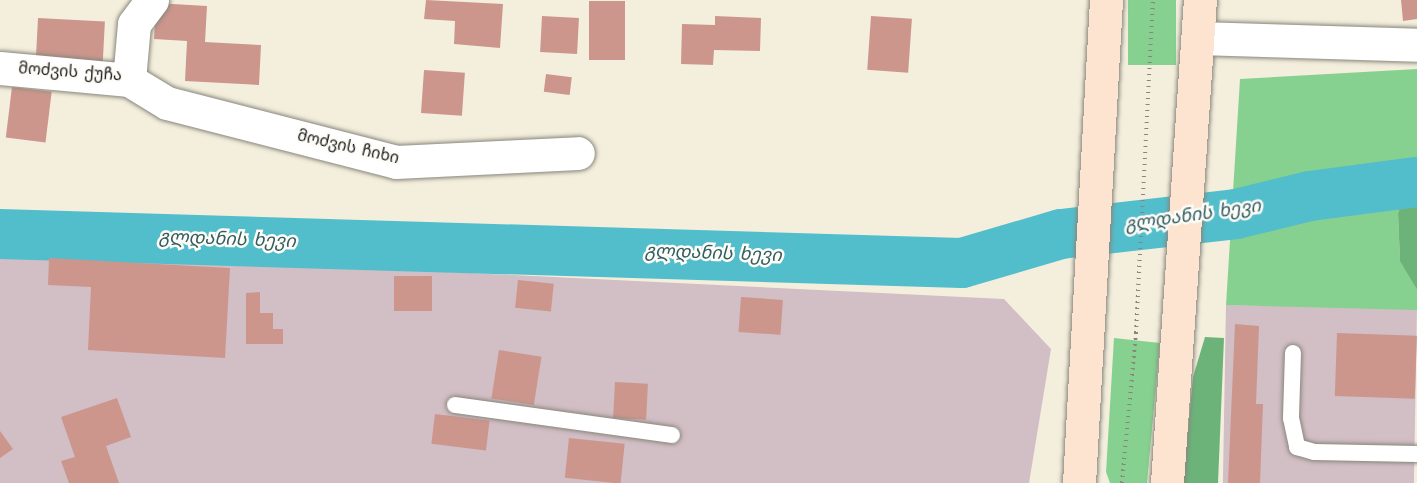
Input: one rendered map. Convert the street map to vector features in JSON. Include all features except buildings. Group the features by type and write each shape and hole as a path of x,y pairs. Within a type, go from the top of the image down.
{"main road":[{"path":"1079,483 1086,330 1107,0"},
{"path":"1167,483 1200,0"}],"street":[{"name":"მოძვის ქუჩა","path":"0,68 129,80 134,24 152,0"},
{"path":"1198,38 1417,45"},
{"name":"მოძვის ჩიხი","path":"129,80 168,103 396,162 578,153"}],"lane":[{"path":"1293,353 1291,418 1297,447 1314,452 1417,454"},
{"path":"455,405 672,435"}],"path":[{"path":"1122,483 1136,333 1153,0"}],"shaded area":[{"path":"0,250 1004,299 1051,349 1029,483 0,483"},
{"path":"1226,305 1417,308 1414,483 1223,483"}],"green space":[{"path":"1128,0 1176,0 1176,65 1128,65"},
{"path":"1417,69 1417,163 1398,213 1400,260 1417,290 1417,310 1226,305 1240,79"},
{"path":"1417,163 1417,290 1400,261 1398,213"},
{"path":"1205,337 1224,338 1218,483 1183,483 1193,377"},
{"path":"1114,338 1160,343 1147,483 1110,483 1106,472"}],"waterway":[{"name":"გლდანის ხევი","path":"0,234 962,263 1061,234 1236,214 1310,196 1417,182"}]}
